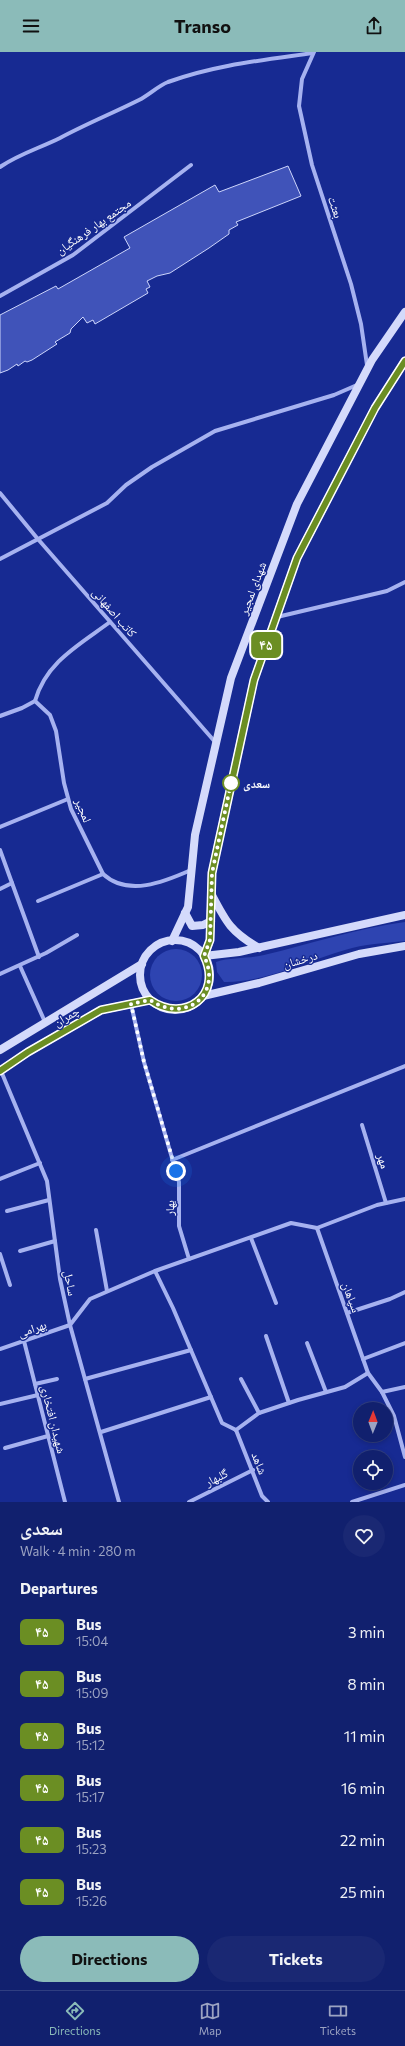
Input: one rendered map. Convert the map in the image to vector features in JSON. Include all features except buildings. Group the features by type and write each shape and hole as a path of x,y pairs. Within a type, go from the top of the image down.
{"main road":[{"name":"شهدای لمجیر","path":"172,941 188,907 195,835 231,678 297,504 368,368 405,312"},
{"path":"204,956 210,940 212,873 254,680 297,558 375,408 404,366"},
{"path":"211,894 227,923 240,937 259,948"},
{"path":"186,913 192,926 203,925 211,920"},
{"name":"درخشان","path":"204,956 259,948 405,915"},
{"path":"172,941 190,944 204,956 210,976 208,987 203,996 194,1004 183,1009 172,1010 160,1007 150,1000 141,983 140,973 142,964 147,955 154,948 172,941"},
{"name":"درخشان","path":"203,996 260,983 359,954 405,946"},
{"name":"چمران","path":"0,1050 142,964"},
{"name":"چمران","path":"0,1071 28,1052 101,1010 150,1000"}],"street":[{"path":"0,167 13,158 52,142 140,99 166,83 203,71 236,64 313,53"},
{"name":"بعثت","path":"313,53 302,79 299,106 312,165 351,284 361,324 368,368"},
{"name":"مجتمع بهار فرهنگیان","path":"0,296 73,255 191,165"},
{"path":"0,559 37,538 107,503 126,485 152,467 215,432 334,394 360,384"},
{"name":"کاتب اصفهانی","path":"0,493 37,538 216,744"},
{"path":"276,617 386,591 405,582"},
{"path":"0,716 22,708 35,701 40,685 50,669 110,622"},
{"name":"لمجیر","path":"35,701 50,715 56,732 64,783 71,809 103,874"},
{"path":"0,827 68,799"},
{"path":"0,850 39,957"},
{"path":"38,901 103,874 110,881 125,886 138,886 151,884 192,870"},
{"path":"0,889 12,883"},
{"path":"0,974 39,957 77,935"},
{"path":"20,966 45,1022"},
{"name":"بهار","path":"131,1004 144,1062 179,1182 179,1226 189,1259"},
{"path":"172,1160 405,1066"},
{"name":"ساحل","path":"0,1071 47,1181 60,1279 70,1325 101,1432 119,1502"},
{"name":"مهر","path":"362,1125 386,1203"},
{"path":"0,1179 40,1163"},
{"path":"70,1325 90,1299 155,1271 291,1223 317,1228 386,1203 405,1199"},
{"path":"7,1211 49,1200"},
{"name":"سپاهان","path":"317,1228 368,1373 382,1392 394,1416 405,1457"},
{"path":"96,1230 107,1292"},
{"path":"251,1238 276,1303"},
{"path":"20,1250 55,1241"},
{"path":"0,1254 10,1285"},
{"path":"155,1271 222,1423 236,1430 259,1413 345,1387 368,1373"},
{"path":"347,1313 390,1299 405,1292"},
{"name":"بهرامی","path":"0,1349 70,1325"},
{"path":"266,1336 289,1403"},
{"name":"شهیدان افتخاری","path":"24,1341 65,1502"},
{"path":"307,1343 326,1392"},
{"path":"363,1359 405,1343"},
{"path":"85,1379 191,1350"},
{"path":"35,1384 57,1379"},
{"path":"241,1379 259,1413"},
{"path":"382,1392 405,1387"},
{"path":"0,1404 38,1395"},
{"path":"101,1432 211,1397"},
{"name":"شاهد","path":"236,1430 262,1496 268,1502"},
{"path":"5,1448 48,1436"},
{"name":"گلبهار","path":"189,1502 252,1470"},
{"path":"352,1502 405,1485"}],"shaded area":[{"path":"405,922 405,941 352,948 254,979 224,982 217,972 216,962 222,960 264,955 352,932"},
{"path":"171,949 181,949 190,953 198,961 202,970 202,980 198,989 190,997 181,1001 171,1001 162,997 154,989 150,980 150,970 154,961 162,953"}],"bus line":[{"name":"۴۵","path":"0,1071 28,1052 101,1010 150,1000 160,1007 172,1010 183,1009 194,1004 203,996 208,987 210,976 204,956 210,940 212,873 254,680 297,558 375,408 405,361"}],"place":[{"name":"سعدی","path":"231,783"}],"route":[{"path":"176,1171 144,1062 131,1004 150,1000 160,1007 172,1010 183,1009 194,1004 203,996 208,987 210,976 204,956 210,940 212,873 231,783"}]}
